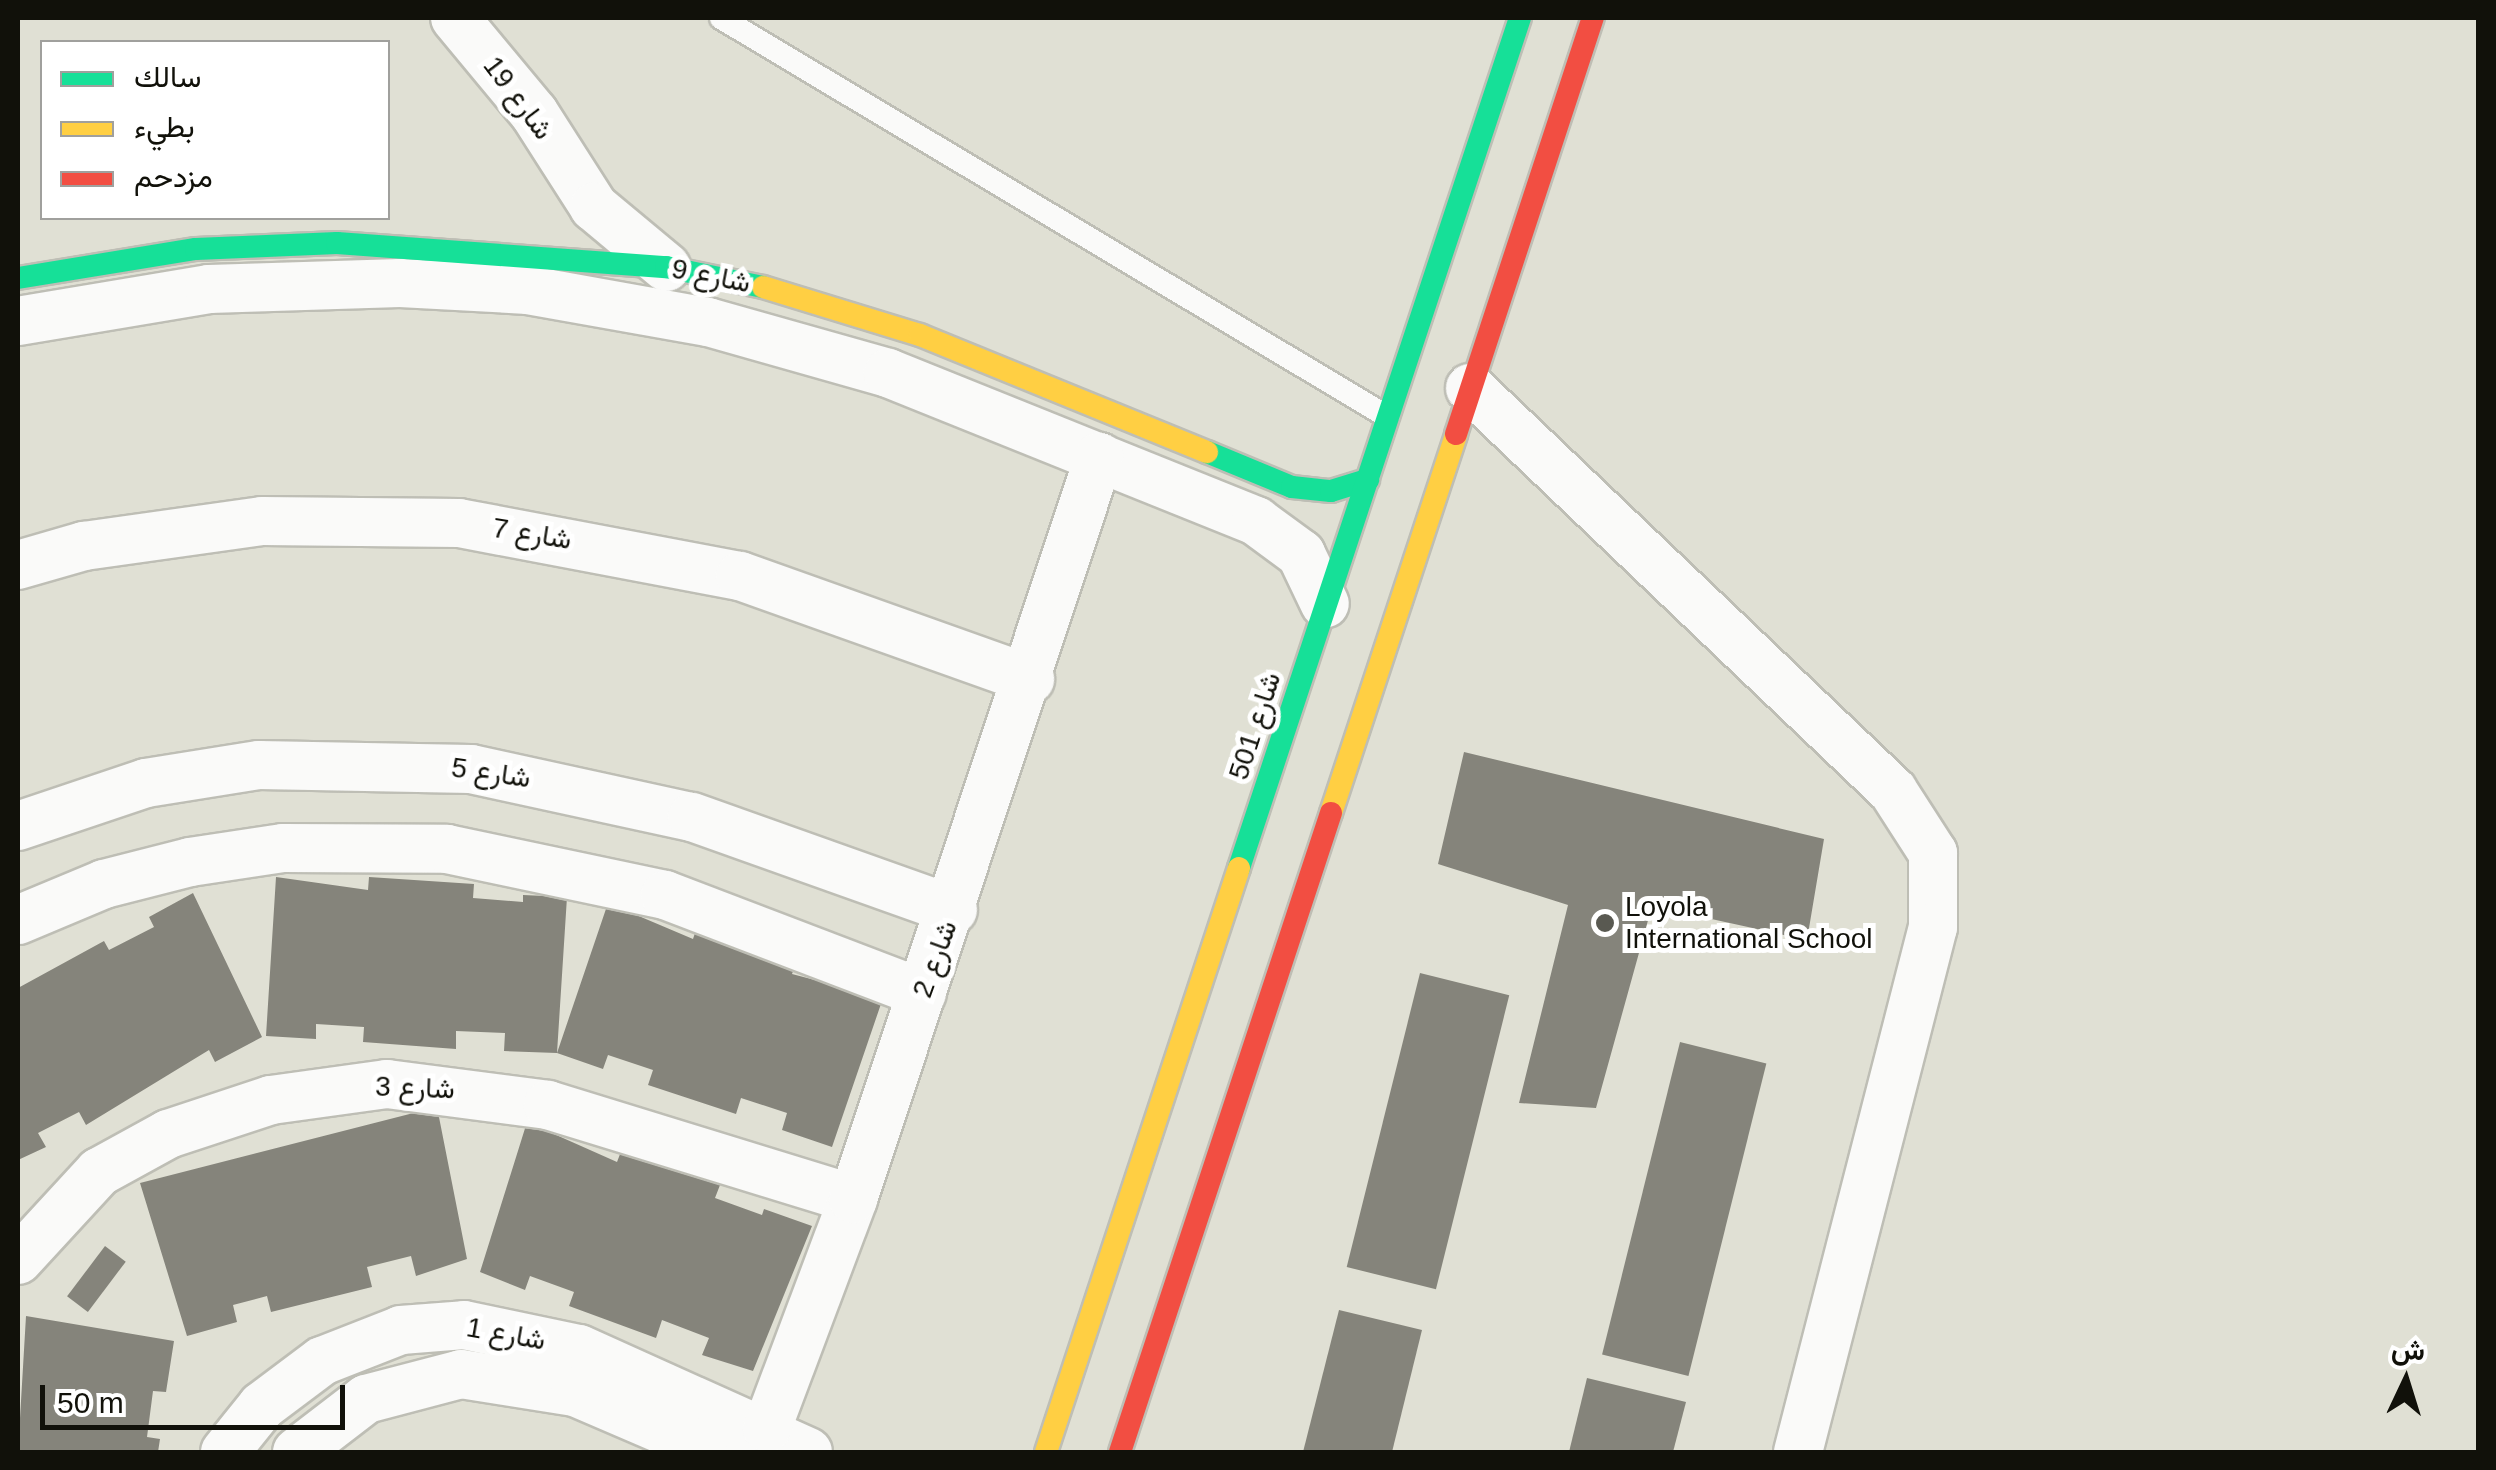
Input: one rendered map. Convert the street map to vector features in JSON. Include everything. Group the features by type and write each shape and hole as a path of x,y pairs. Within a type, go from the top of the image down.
{"street":[{"name":"شارع 19","path":"456,18 534,112 574,182 666,267"},
{"name":"شارع 501","path":"1046,1452 1520,18"},
{"path":"1120,1452 1593,18"},
{"path":"562,275 574,182"},
{"name":"شارع 9","path":"18,278 257,246 417,244 562,275 824,354 1098,457 1272,530 1301,554 1325,604"},
{"name":"شارع 9","path":"18,321 209,289 666,267 886,323 1292,487 1331,491 1368,480"},
{"path":"1470,388 1893,791 1933,853 1933,927 1798,1452"},
{"name":"شارع 2","path":"759,1440 853,1199 953,910 1098,457"},
{"name":"شارع 7","path":"18,565 84,546 224,525 459,523 740,576 1030,679"},
{"name":"شارع 5","path":"18,826 146,783 259,765 472,768 692,817 953,910"},
{"path":"18,920 104,884 190,862 283,848 447,849 664,895 922,993"},
{"name":"شارع 3","path":"18,1260 99,1172 168,1134 271,1100 387,1084 548,1105 853,1199"},
{"name":"شارع 1","path":"225,1452 262,1406 322,1360 362,1342 440,1326 486,1326 579,1349 759,1440 808,1452"},
{"name":"شارع 1","path":"297,1452 366,1400 461,1374 574,1392 714,1452"}],"lane":[{"path":"721,18 1388,417"}],"building":[{"name":"Loyola International School","path":"1464,752 1824,839 1807,940 1652,906 1596,1108 1519,1103 1568,905 1438,864"},
{"path":"276,877 368,890 369,877 474,884 473,898 523,902 523,895 567,897 557,1053 504,1051 505,1033 456,1031 456,1049 363,1042 364,1027 316,1024 316,1039 266,1036"},
{"path":"193,893 262,1037 215,1062 209,1050 86,1125 79,1112 38,1133 46,1147 18,1160 18,988 104,941 109,950 154,927 149,917"},
{"path":"608,903 693,939 697,927 797,961 792,974 883,998 832,1147 782,1130 787,1113 741,1098 736,1114 648,1085 653,1070 608,1055 603,1069 557,1053"},
{"path":"1420,973 1509,995 1436,1289 1347,1267"},
{"path":"1680,1042 1766,1064 1688,1376 1602,1354"},
{"path":"437,1107 467,1259 416,1276 411,1256 367,1267 372,1287 271,1312 267,1296 233,1305 237,1322 187,1336 140,1183"},
{"path":"527,1122 617,1162 622,1149 720,1185 715,1198 762,1215 764,1209 812,1226 753,1371 702,1355 709,1338 662,1320 656,1338 569,1306 574,1292 530,1276 525,1290 480,1272"},
{"path":"105,1246 126,1262 88,1312 67,1296"},
{"path":"1339,1310 1422,1330 1392,1452 1303,1452"},
{"path":"26,1316 174,1341 166,1392 153,1391 147,1437 160,1439 158,1452 18,1452"},
{"path":"1587,1378 1686,1402 1673,1452 1569,1452"}],"traffic: fast":[{"path":"1239,868 1520,18"},
{"path":"18,278 196,249 337,243 666,267 763,287"},
{"path":"1207,452 1292,487 1331,491 1368,480"}],"traffic: slow":[{"path":"763,287 920,335 1207,452"},
{"path":"1331,813 1456,434"},
{"path":"1046,1452 1239,868"}],"traffic: jam":[{"path":"1456,434 1593,18"},
{"path":"1120,1452 1331,813"}],"place":[{"name":"Loyola International School","path":"1605,923"}]}
